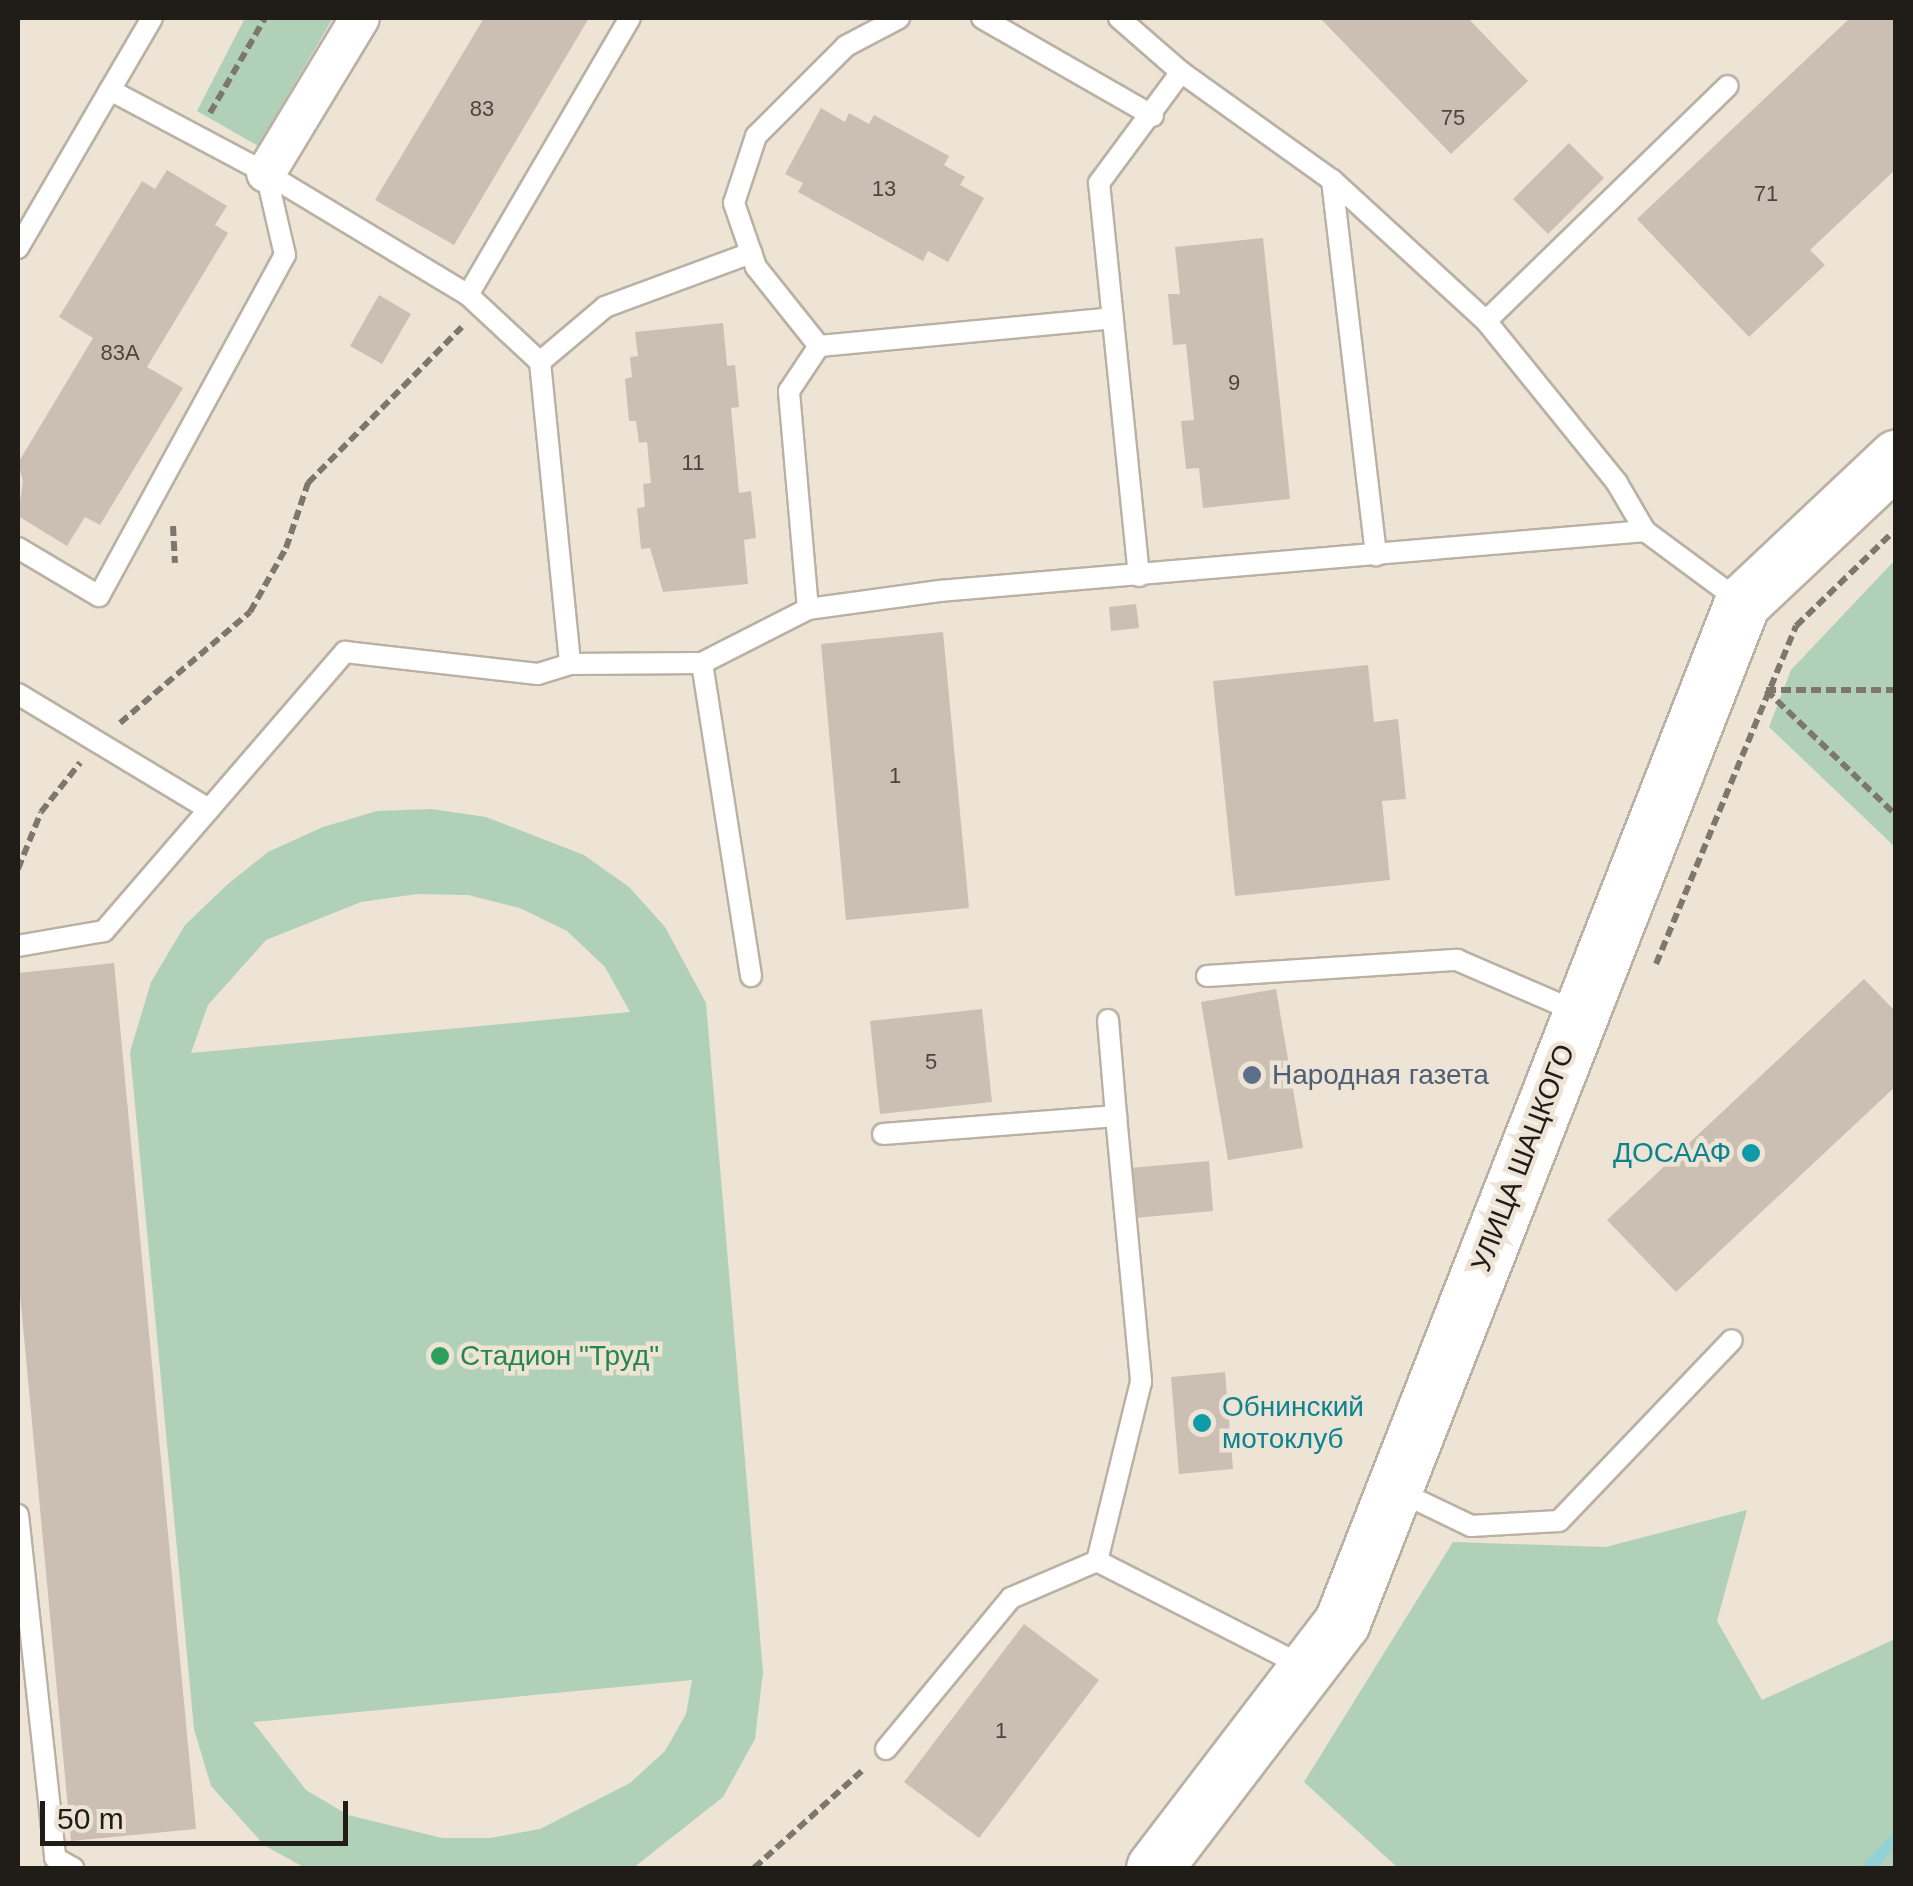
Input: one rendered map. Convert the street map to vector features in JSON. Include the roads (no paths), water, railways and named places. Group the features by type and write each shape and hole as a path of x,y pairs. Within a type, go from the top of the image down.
{"street":[{"path":"266,174 360,18"},
{"name":"УЛИЦА ШАЦКОГО","path":"1154,1868 1342,1622 1742,603 1896,458"}],"lane":[{"path":"18,248 152,18"},
{"path":"473,300 630,18"},
{"path":"819,346 751,252 734,204 756,136 846,46 899,18"},
{"path":"982,18 1153,116"},
{"path":"1119,18 1181,72 1332,180 1486,321 1617,483 1646,531 1742,603"},
{"path":"1140,576 1099,183 1153,116 1181,72"},
{"path":"1486,321 1728,86"},
{"path":"110,90 266,174 473,300 540,362 570,664"},
{"path":"18,548 99,596 285,254 266,174"},
{"path":"1332,180 1376,555"},
{"path":"540,362 605,307 751,252"},
{"path":"819,346 1113,318"},
{"path":"808,609 789,391 819,346"},
{"path":"18,946 104,931 345,652 538,674 570,664 702,663 808,609 1058,590 1140,576 1646,531"},
{"path":"702,663 751,976"},
{"path":"18,694 209,810"},
{"path":"1207,976 1456,960 1580,1013"},
{"path":"1097,1561 1140,1382 1108,1020"},
{"path":"884,1134 1116,1116"},
{"path":"1394,1489 1472,1526 1559,1522 1732,1340"},
{"path":"18,1515 55,1858 73,1868"},
{"path":"1097,1561 1307,1668"},
{"path":"886,1749 1011,1598 1097,1561"}],"waterway":[{"path":"1868,1868 1896,1838"}],"place":[{"name":"Народная газета","path":"1252,1075"},
{"name":"ДОСААФ","path":"1751,1153"},
{"name":"Стадион \"Труд\"","path":"440,1356"},
{"name":"Обнинский мотоклуб","path":"1202,1423"}]}
